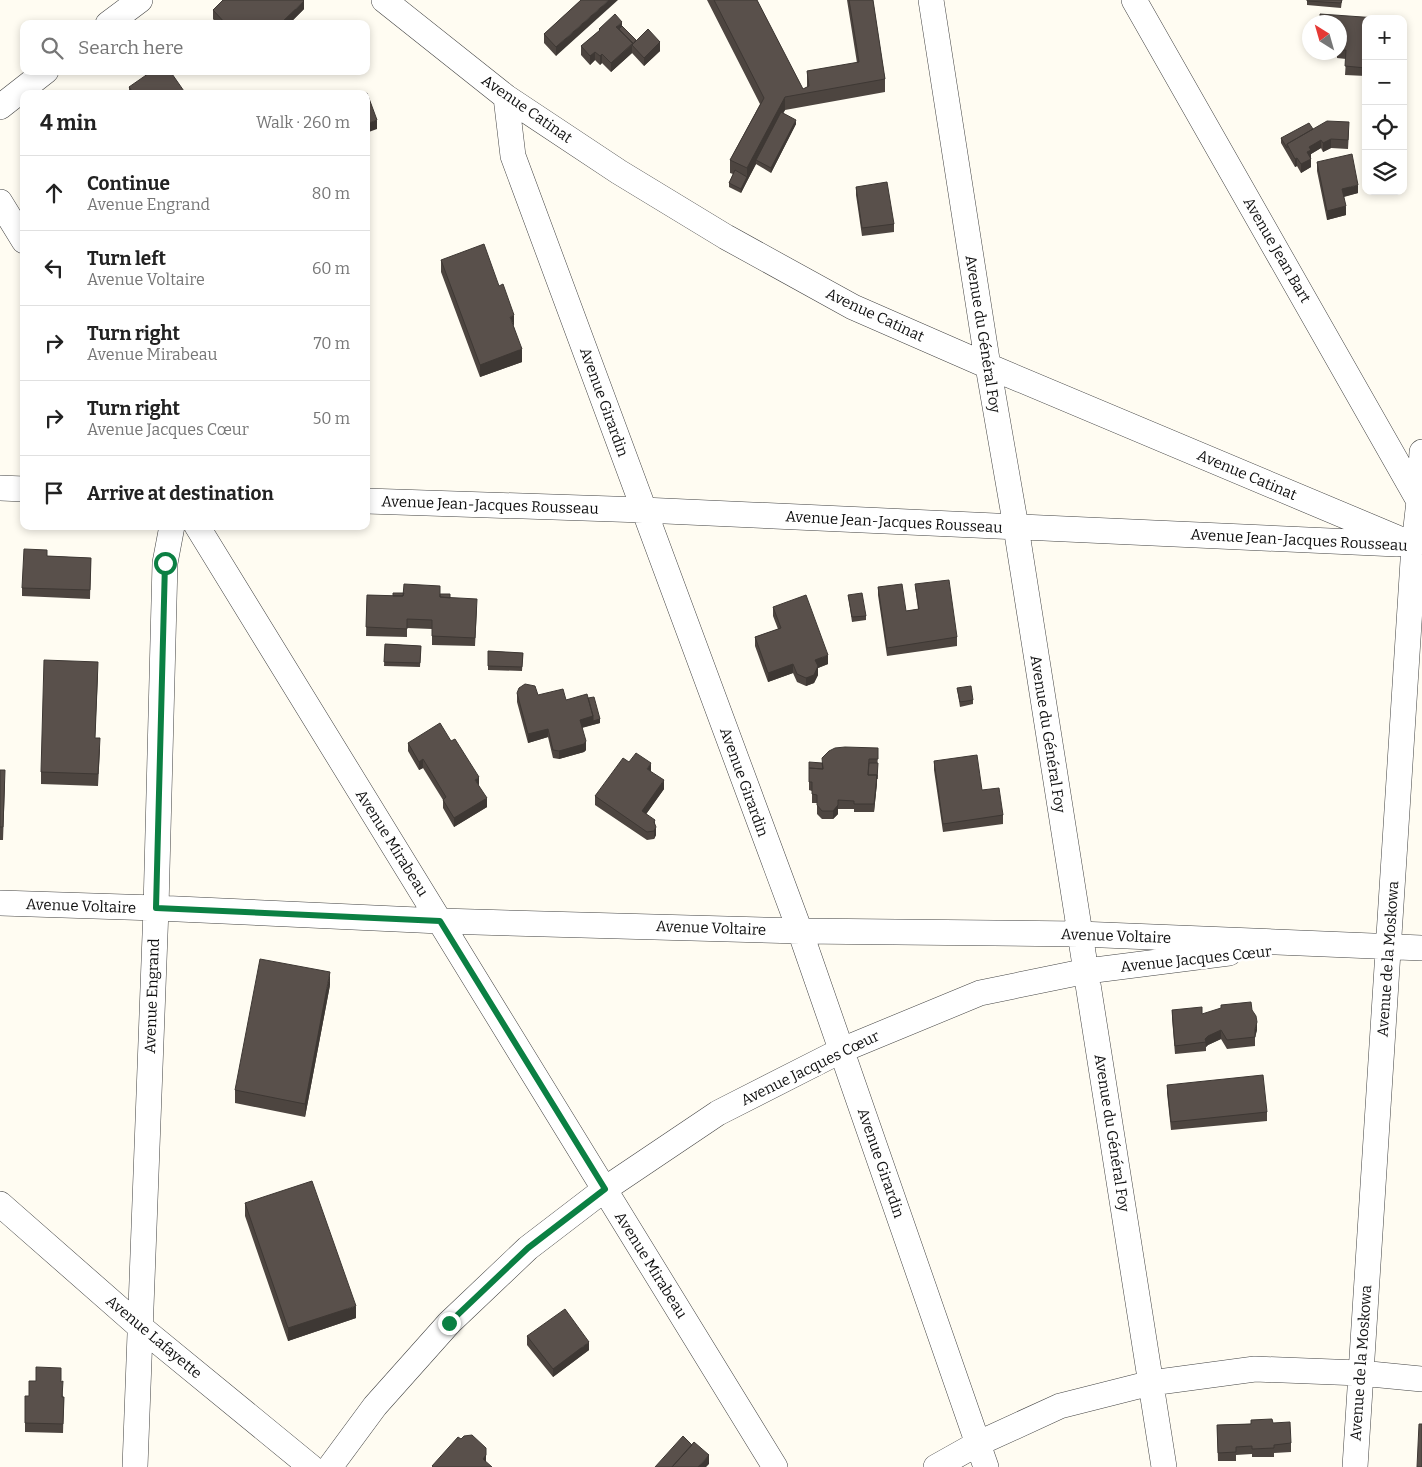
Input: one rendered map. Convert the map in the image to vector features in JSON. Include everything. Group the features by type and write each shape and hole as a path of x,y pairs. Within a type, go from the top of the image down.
{"street":[{"path":"113,20 140,0"},
{"name":"Avenue Catinat","path":"384,0 506,97 619,172 734,241 853,307 988,366 1418,545"},
{"name":"Avenue du Général Foy","path":"931,0 1079,934 1087,971 1164,1467"},
{"name":"Avenue Jean Bart","path":"1134,0 1420,499"},
{"path":"21,90 41,75"},
{"path":"0,106 20,91"},
{"name":"Avenue Girardin","path":"506,97 514,156 643,510 800,931 986,1467"},
{"path":"0,202 20,234"},
{"name":"Avenue de la Moskowa","path":"1355,1467 1389,947 1418,545 1422,452"},
{"path":"0,488 20,489"},
{"name":"Avenue Jean-Jacques Rousseau","path":"370,501 643,510 1418,545"},
{"name":"Avenue Engrand","path":"135,1467 156,908 165,563 171,530"},
{"name":"Avenue Mirabeau","path":"200,530 776,1467"},
{"name":"Avenue Voltaire","path":"0,904 156,908 440,921 800,931 1079,934 1422,948"},
{"name":"Avenue Jacques Cœur","path":"330,1467 375,1406 449,1323 528,1248 605,1189 718,1113 842,1050 980,993 1087,971 1242,951 1389,947 1422,952"},
{"name":"Avenue Lafayette","path":"0,1204 139,1326 311,1467"},
{"path":"936,1467 977,1444 1060,1406 1151,1383 1256,1369 1360,1372 1422,1379"}],"building":[{"path":"223,0 304,1 284,20 222,20 213,10"},
{"path":"581,0 609,0 556,47 544,34"},
{"path":"714,0 757,0 803,89 809,86 807,71 859,62 849,0 873,0 885,79 785,97 747,168 730,160 764,98"},
{"path":"1307,0 1342,0 1341,3"},
{"path":"615,14 622,22 616,27 633,43 611,63 602,54 600,56 595,52 590,56 581,46"},
{"path":"1347,16 1362,17 1362,68 1345,66 1345,60 1347,60"},
{"path":"622,26 636,40 633,44 619,29"},
{"path":"648,29 660,42 644,58 632,45"},
{"path":"146,75 173,75 183,90 131,90 129,87"},
{"path":"370,101 377,120 370,123"},
{"path":"781,112 796,120 771,168 756,160"},
{"path":"1327,121 1349,122 1348,140 1331,139 1323,143 1321,140 1309,147 1311,150 1307,152 1311,159 1301,164 1297,158 1295,159 1287,144"},
{"path":"1309,123 1313,129 1287,144 1287,148 1281,138"},
{"path":"1352,154 1358,185 1342,189 1346,206 1327,211 1317,162"},
{"path":"735,170 747,177 741,189 729,183"},
{"path":"887,182 894,224 862,228 856,187"},
{"path":"484,244 499,286 503,284 514,315 510,317 522,349 480,365 441,260"},
{"path":"24,549 47,550 47,556 91,558 90,590 22,588"},
{"path":"949,580 957,637 887,648 878,587 902,584 906,611 919,609 915,584"},
{"path":"404,584 440,586 440,597 477,599 475,638 432,636 432,620 407,619 407,629 366,627 367,595 403,596"},
{"path":"393,593 404,593 403,596 393,596"},
{"path":"862,593 866,616 852,617 848,595"},
{"path":"440,594 450,594 450,598 440,597"},
{"path":"806,595 828,655 815,660 818,666 814,675 806,678 797,674 793,664 768,673 755,637 781,628 773,607"},
{"path":"385,644 421,646 420,663 384,662"},
{"path":"488,651 523,653 522,667 488,666"},
{"path":"44,660 98,662 95,738 100,738 98,774 41,772"},
{"path":"525,684 535,686 538,695 563,689 566,700 587,694 593,716 580,720 586,741 584,744 559,751 553,750 548,729 528,734 517,693 519,688"},
{"path":"971,686 973,700 960,702 957,688"},
{"path":"594,697 600,719 593,721 588,698"},
{"path":"440,723 451,741 455,739 479,777 475,780 487,798 454,818 443,800 446,797 423,759 419,762 408,743"},
{"path":"845,747 878,748 878,759 869,759 868,775 877,775 874,804 854,804 854,801 838,800 838,805 833,811 822,811 817,805 817,795 812,794 812,782 809,782 809,768 823,769 822,758 829,751"},
{"path":"636,753 651,763 647,769 664,780 642,811 655,820 656,827 654,831 647,832 595,796 623,758 629,762"},
{"path":"977,755 982,790 999,788 1003,815 943,824 934,761"},
{"path":"809,762 822,763 823,769 809,768"},
{"path":"869,763 878,763 877,779 877,775 868,775"},
{"path":"0,770 5,770 3,827 0,827"},
{"path":"260,959 330,972 305,1104 235,1090"},
{"path":"1251,1002 1257,1022 1255,1037 1227,1040 1221,1030 1208,1036 1205,1039 1206,1042 1175,1046 1172,1010 1202,1007 1202,1014 1221,1008 1221,1005"},
{"path":"1263,1075 1267,1112 1171,1122 1167,1085"},
{"path":"312,1181 356,1306 288,1328 245,1203"},
{"path":"565,1309 589,1342 553,1369 527,1336"},
{"path":"36,1367 61,1368 61,1382 63,1381 62,1397 64,1397 63,1424 25,1423 25,1396 29,1396 29,1381 36,1381"},
{"path":"1272,1419 1273,1423 1290,1422 1291,1443 1274,1445 1274,1448 1252,1449 1252,1446 1236,1447 1236,1452 1218,1453 1217,1425 1251,1424 1251,1420"},
{"path":"1419,1424 1422,1424 1422,1467 1417,1467"},
{"path":"472,1435 486,1448 486,1455 483,1459 492,1467 432,1466 458,1437 461,1439 464,1436"},
{"path":"683,1436 692,1445 672,1467 655,1467"},
{"path":"694,1442 709,1455 698,1467 672,1467"}],"route":[{"path":"165,563 156,908 440,921 605,1189 528,1248 449,1323"}]}
